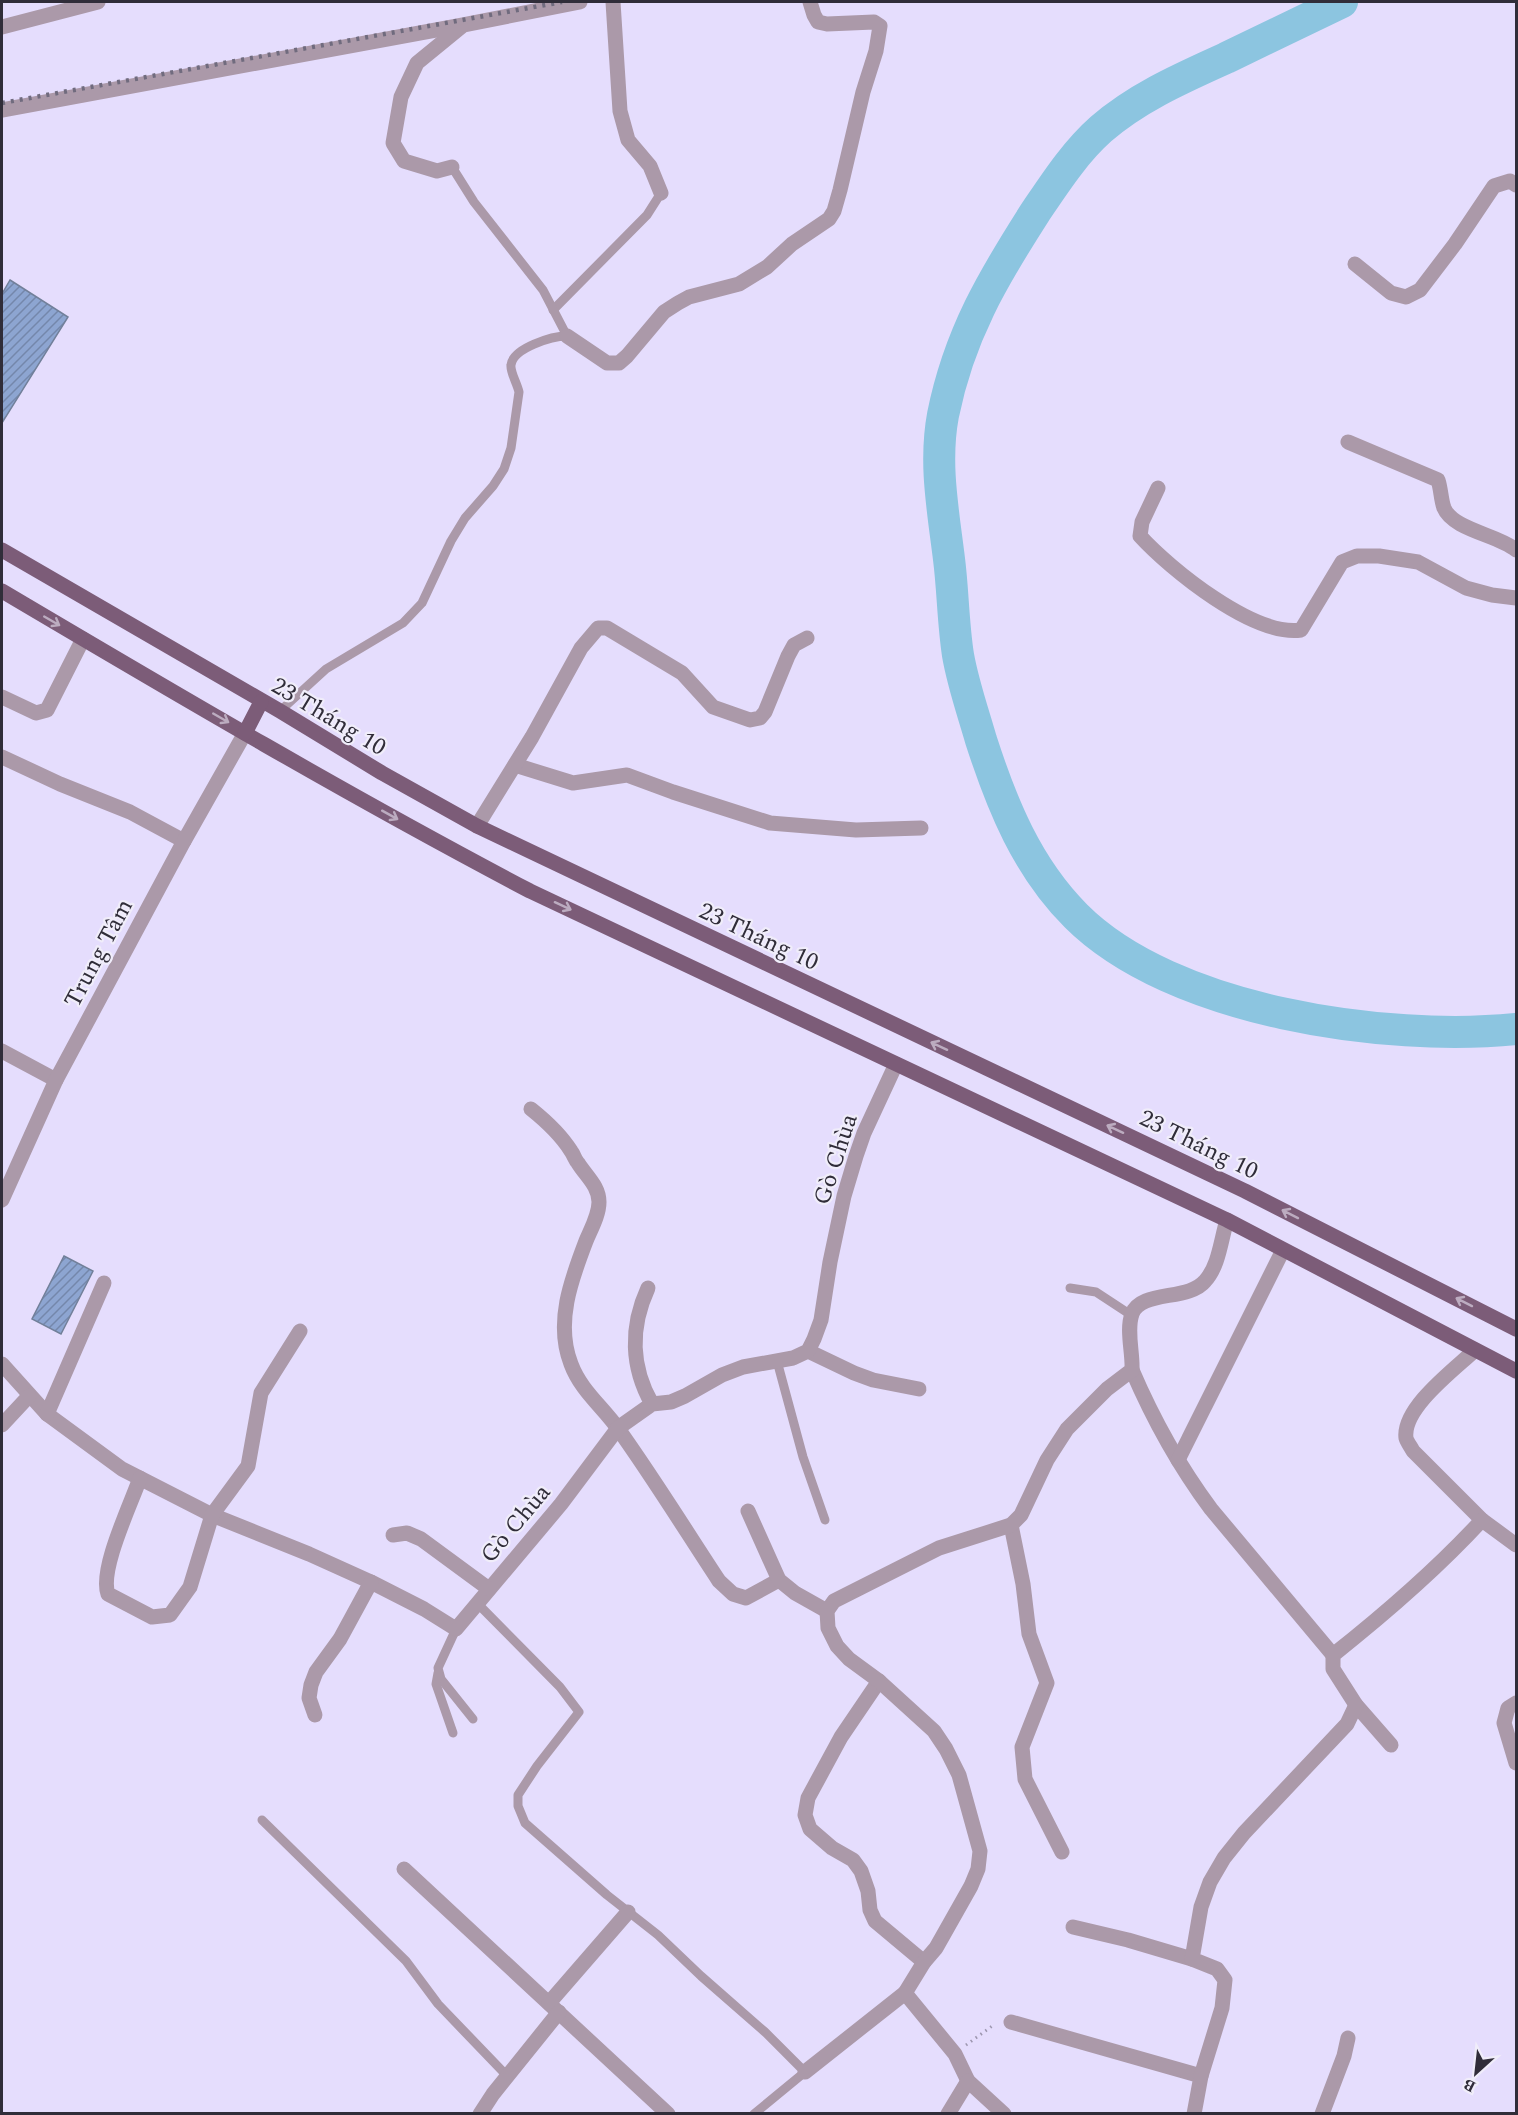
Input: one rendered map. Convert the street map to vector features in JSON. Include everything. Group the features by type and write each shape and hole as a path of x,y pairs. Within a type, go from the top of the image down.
{"main road":[{"name":"23 Tháng 10","path":"2,550 280,711 382,773 477,826 1245,1191 1516,1329"},
{"path":"2,591 245,733 439,843 530,891 1227,1220 1516,1371"},
{"path":"245,733 261,702"}],"street":[{"path":"2,27 98,2"},
{"path":"2,110 580,2"},
{"path":"614,2 620,111 628,140 651,166 661,194"},
{"path":"567,336 607,363 619,363 664,312 689,297 739,284 767,267 792,244 829,219 834,211 840,190 863,92 876,51 880,26 874,22 828,24 818,22 810,2"},
{"path":"452,167 436,171 404,161 393,143 401,97 417,63 463,25"},
{"path":"1355,264 1391,293 1406,297 1420,290 1455,244 1494,186 1510,181 1516,185"},
{"path":"1348,442 1438,480 1444,508 1453,518 1472,529 1510,544 1516,550"},
{"path":"1158,489 1142,522 1140,536 1201,588 1224,604 1272,627 1289,632 1300,630 1342,562 1357,556 1379,556 1418,562 1466,588 1492,596 1516,598"},
{"path":"477,826 501,785 516,765 581,648 598,628 607,628 682,673 712,707 750,720 760,718 765,712 794,645 807,639"},
{"path":"2,697 36,712 47,710 83,639"},
{"name":"Trung Tâm","path":"2,1200 56,1080 184,841 245,733"},
{"path":"2,757 60,784 130,812 184,841"},
{"path":"516,765 573,783 627,775 770,823 856,830 921,828"},
{"path":"2,1051 56,1080"},
{"name":"Gò Chùa","path":"456,1629 561,1504 618,1428 652,1404 671,1402 722,1375 743,1367 793,1358 808,1351 820,1320 844,1196 856,1156 864,1133 896,1064"},
{"path":"531,1109 558,1134 597,1188 599,1203 595,1220 567,1298 564,1328 566,1349 578,1379 618,1428 720,1581 733,1594 746,1598 780,1580"},
{"path":"1227,1220 1213,1270 1200,1287 1141,1303 1135,1308 1131,1315 1132,1370 1178,1460 1211,1509 1333,1655 1333,1669 1356,1705 1391,1745"},
{"path":"1178,1460 1283,1250"},
{"path":"47,1414 104,1283"},
{"path":"648,1288 638,1314 634,1349 639,1378 652,1404"},
{"path":"140,1478 108,1564 106,1587 108,1594 153,1617 170,1615 190,1587 212,1515 248,1466 261,1393 300,1331"},
{"path":"1475,1350 1417,1404 1408,1422 1406,1439 1413,1451 1482,1520 1516,1545"},
{"path":"808,1351 873,1380 919,1389"},
{"path":"2,1364 47,1414 122,1469 212,1515 371,1582 424,1609 456,1629"},
{"path":"805,2072 905,1993 924,1962 936,1948 970,1886 978,1869 980,1851 959,1775 946,1749 934,1731 879,1681 849,1659 837,1646 828,1628 827,1611 834,1601 939,1548 1011,1525 1021,1515 1047,1460 1067,1429 1107,1389 1132,1370"},
{"path":"2,1425 29,1396"},
{"path":"748,1510 780,1580 795,1593 827,1611"},
{"path":"1333,1655 1400,1602 1455,1550 1482,1520"},
{"path":"1011,1525 1023,1584 1029,1634 1047,1683 1022,1747 1025,1779 1062,1852"},
{"path":"393,1535 407,1533 421,1539 489,1589"},
{"path":"315,1715 309,1698 316,1672 340,1639 371,1582"},
{"path":"879,1681 841,1737 808,1798 805,1815 810,1829 832,1848 852,1860 861,1871 874,1921 924,1962"},
{"path":"1516,1703 1508,1708 1504,1722 1516,1763"},
{"path":"1192,1959 1201,1907 1210,1882 1224,1858 1244,1833 1310,1766 1347,1724 1356,1705"},
{"path":"404,1869 668,2114"},
{"path":"480,2114 554,2008 628,1912"},
{"path":"1073,1927 1192,1959 1217,1969 1225,1980 1222,2007 1201,2076 1194,2114"},
{"path":"905,1993 955,2054 968,2081 1004,2114"},
{"path":"1011,2022 1201,2076"},
{"path":"1322,2114 1344,2056 1348,2038"},
{"path":"948,2114 968,2081"}],"lane":[{"path":"280,711 326,669 403,623 422,603 465,518 494,486 504,469 511,448 519,392 510,369 511,362 517,353 554,336 567,336 543,290 474,202 452,167"},
{"path":"553,310 647,215 661,194"},
{"path":"1070,1288 1096,1292 1131,1315"},
{"path":"777,1361 803,1457 825,1520"},
{"path":"478,1604 560,1687 579,1712 537,1766 518,1795 518,1806 525,1822 538,1836 658,1935 765,2032 805,2072 759,2107 754,2114"},
{"path":"453,1733 436,1684 438,1668 456,1629"},
{"path":"438,1668 441,1679 473,1719"},
{"path":"262,1820 406,1961 438,2004 508,2076"}],"path":[{"path":"955,2054 990,2027 1003,2021 1011,2022"}],"building":[{"path":"10,280 68,317 2,423 2,294"},
{"path":"64,1256 93,1271 61,1334 32,1319"}],"waterway":[{"path":"1342,2 1177,81 1145,98 1115,118 1092,138 1066,168 1006,260 979,308 958,359 940,433 940,487 958,655 968,698 989,764 1018,834 1043,877 1059,897 1076,916 1117,949 1167,976 1223,997 1283,1013 1345,1024 1406,1030 1464,1032 1516,1029"}],"railway":[{"path":"2,103 562,2"}]}
